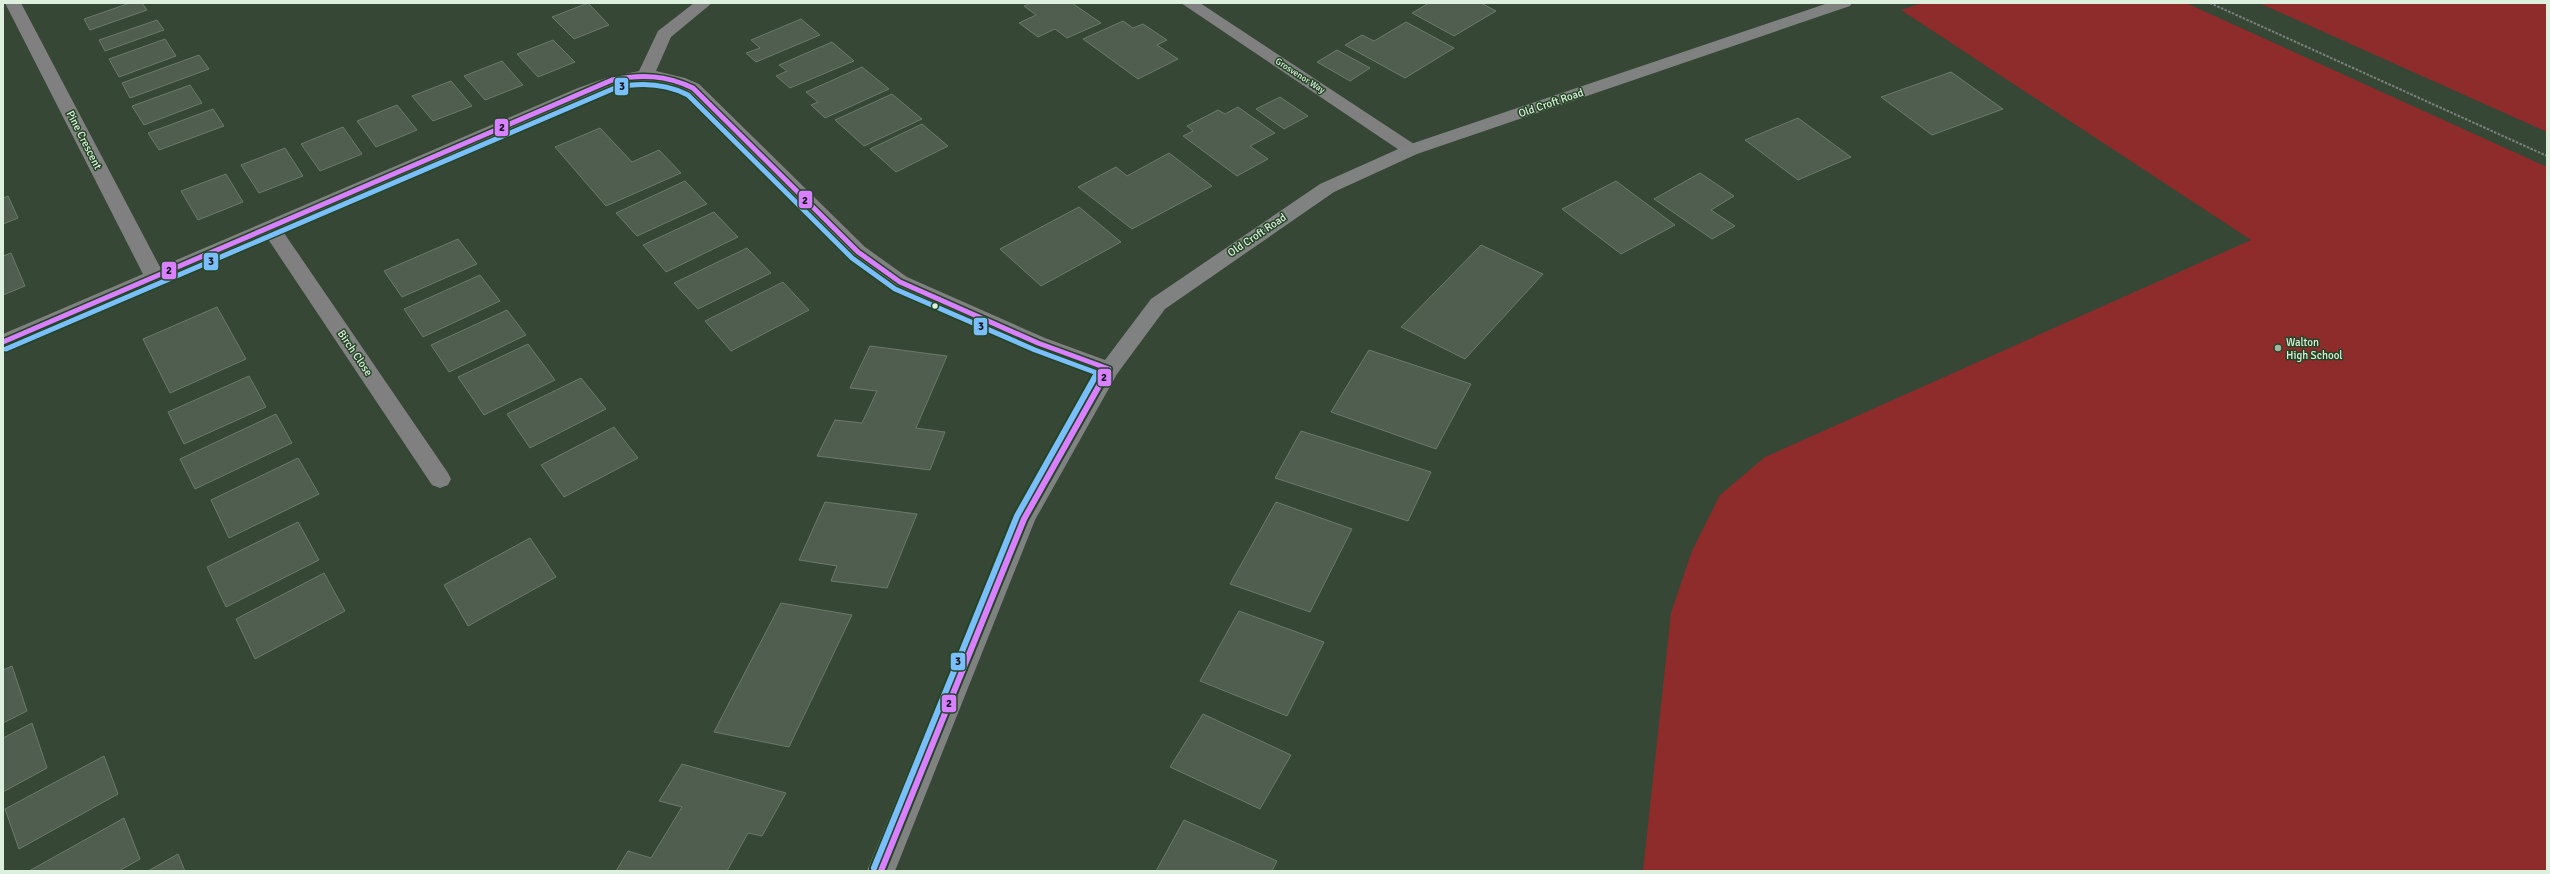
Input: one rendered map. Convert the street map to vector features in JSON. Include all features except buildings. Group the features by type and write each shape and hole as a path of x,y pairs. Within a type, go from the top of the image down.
{"street":[{"name":"Pine Crescent","path":"13,3 155,276"},
{"path":"646,75 664,35 704,3"},
{"name":"Grosvenor Way","path":"1189,3 1411,150"},
{"name":"Old Croft Road","path":"881,871 1024,519 1109,370 1158,304 1247,241 1327,188 1411,150 1844,3"},
{"path":"3,342 612,80 628,76 646,75 678,79 693,88 858,252 900,282 1038,343 1109,370"},
{"name":"Birch Close","path":"270,227 440,479"}],"path":[{"path":"2210,3 2547,156"}],"shaded area":[{"name":"Walton High School","path":"1922,3 2186,3 2547,167 2547,871 1643,871 1671,613 1692,551 1720,495 1765,457 2251,240 1901,10"},
{"path":"2259,3 2547,3 2547,132"}],"transit line":[{"name":"2","path":"3,342 612,80 633,76 653,76 663,77 683,83 693,88 858,252 900,282 1038,343 1109,369 1024,519 881,871"},
{"name":"3","path":"6,349 615,88 634,84 652,84 670,87 688,95 852,258 895,289 1035,350 1097,373 1017,516 874,868"}],"place":[{"name":"Walton High School","path":"2278,348"}]}
